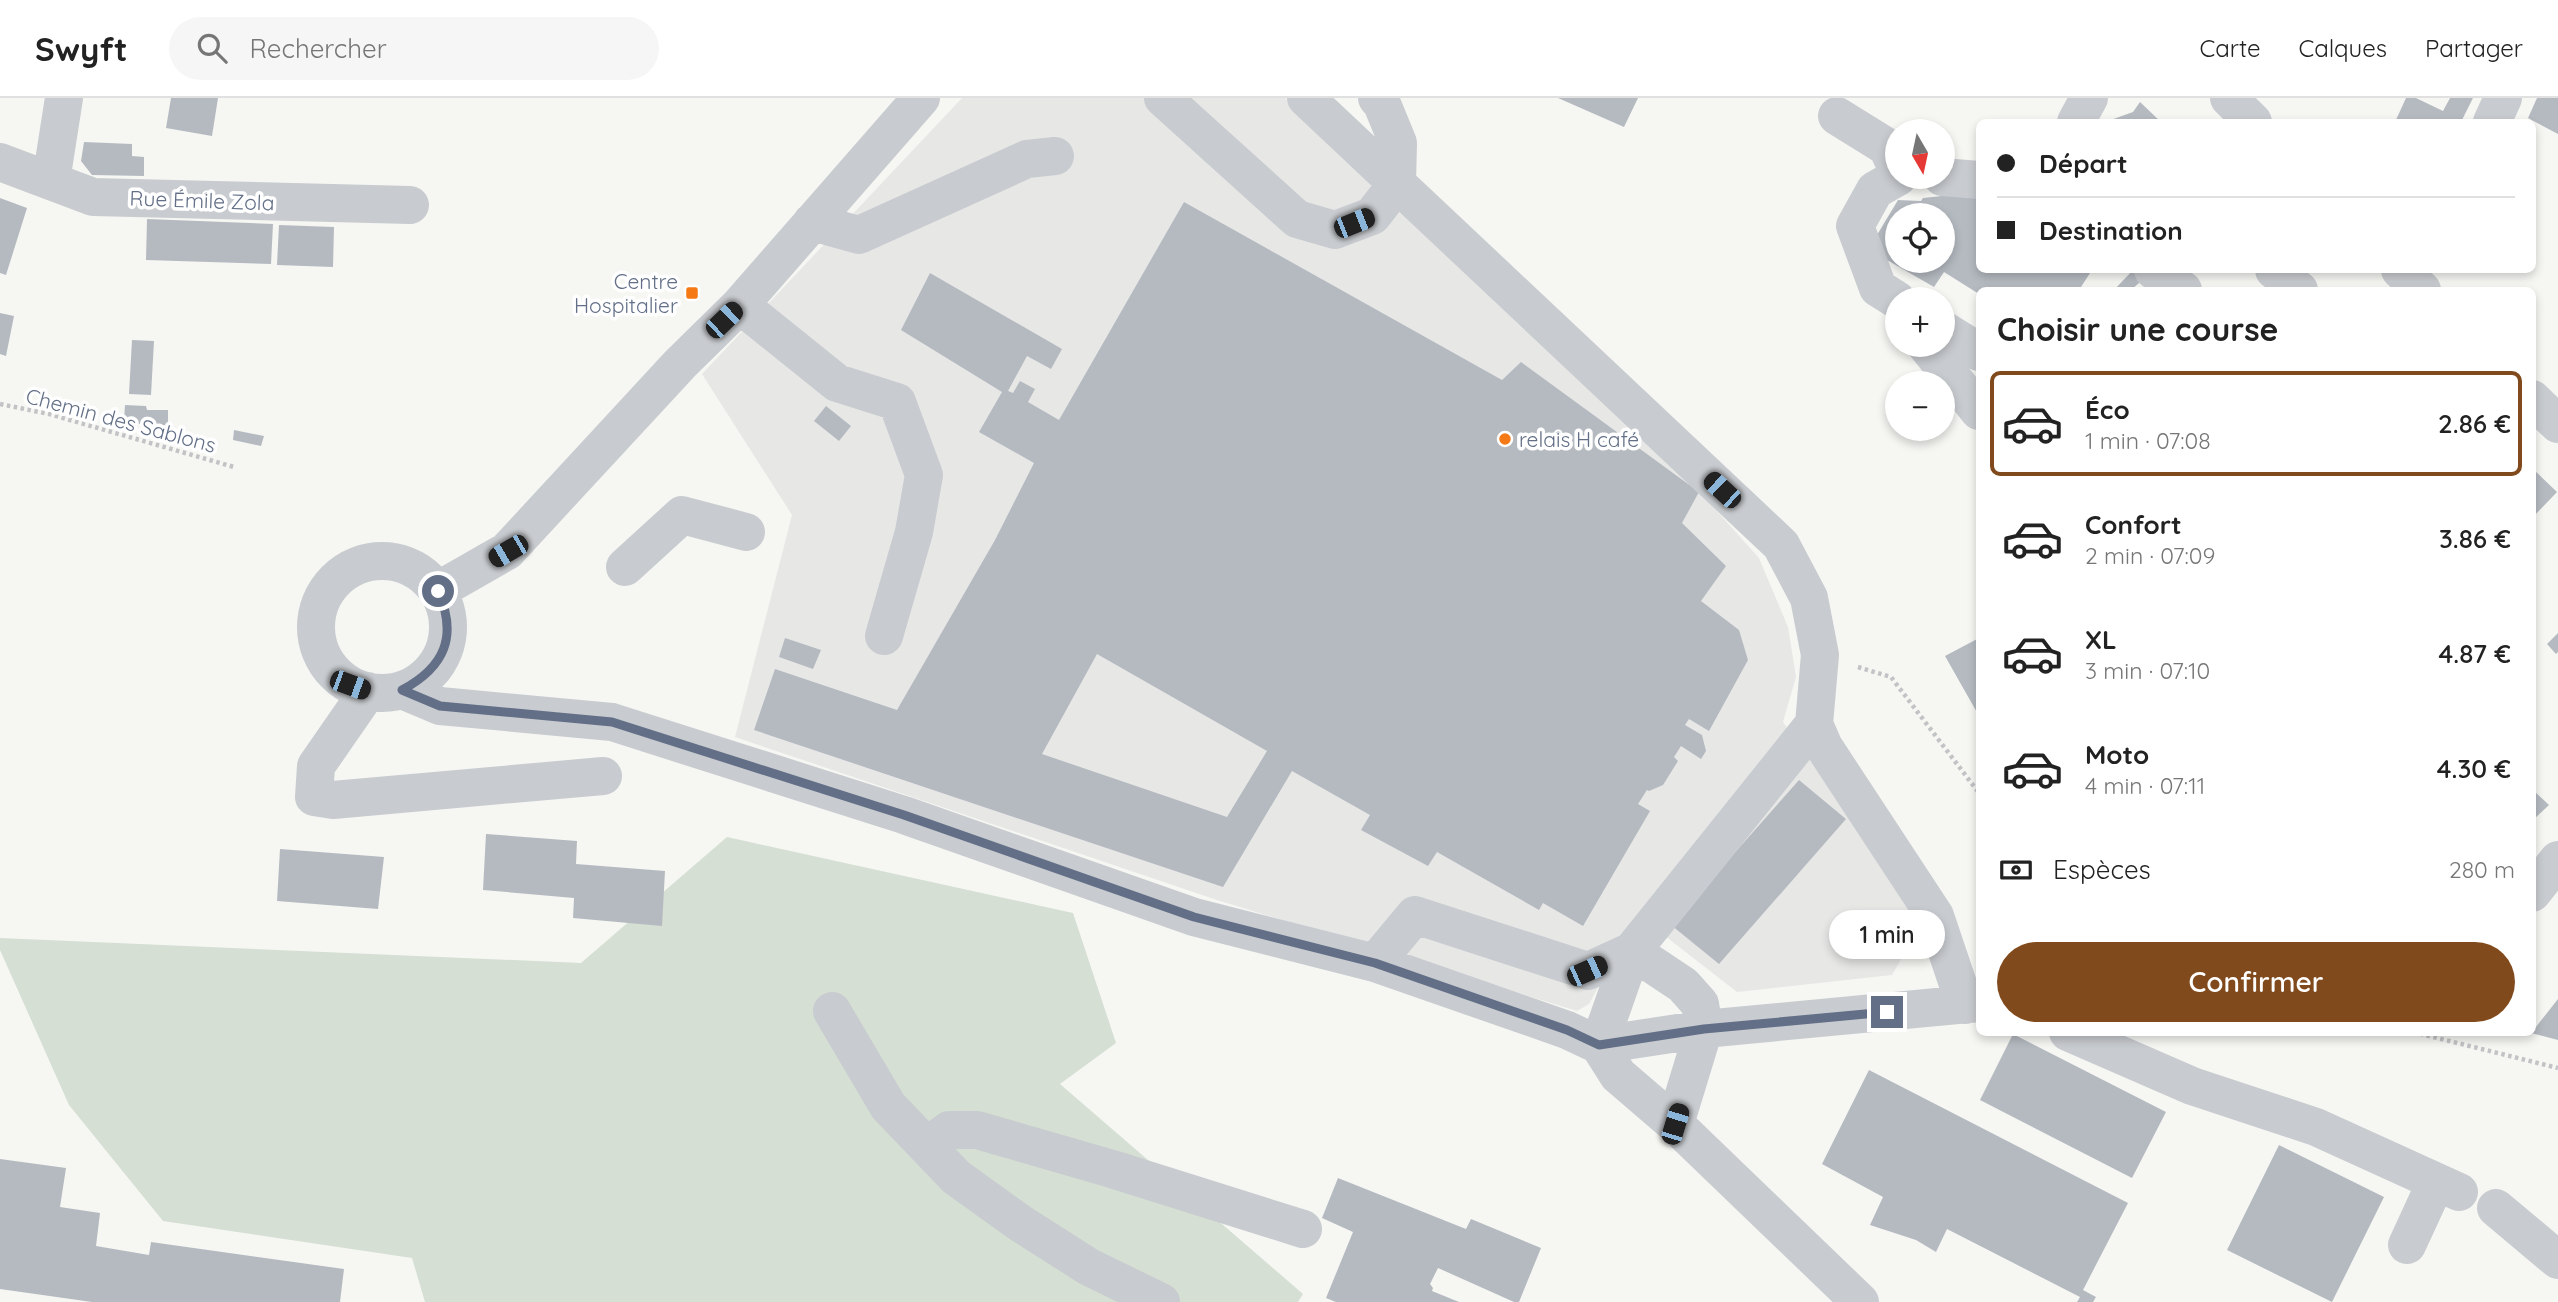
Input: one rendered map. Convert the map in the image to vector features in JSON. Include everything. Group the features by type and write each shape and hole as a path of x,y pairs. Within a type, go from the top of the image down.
{"street":[{"path":"51,180 64,98"},
{"path":"438,591 508,551 680,364 740,305 921,98"},
{"path":"1163,98 1297,219 1335,230 1372,216 1396,184 1398,143 1377,98"},
{"path":"1306,98 1781,545 1809,598 1820,655 1814,724 1824,747 1935,916 1972,1004 1704,1029 1599,1045"},
{"path":"2078,119 2089,98"},
{"path":"2229,98 2250,119"},
{"path":"2493,119 2503,98"},
{"path":"1837,116 1885,146"},
{"path":"812,222 859,235 1027,159 1055,156"},
{"name":"Rue Émile Zola","path":"0,162 93,197 410,205"},
{"path":"1955,177 1976,179"},
{"path":"1885,184 1874,190 1856,226 1885,287"},
{"path":"2158,273 2178,287"},
{"path":"2278,273 2295,287"},
{"path":"740,305 837,383 897,402 924,475 914,531 884,636"},
{"path":"1955,336 1976,350"},
{"path":"1936,357 1976,407"},
{"path":"2536,403 2558,424"},
{"path":"625,567 682,515 746,532"},
{"path":"603,776 333,800 314,797 316,766 385,691 420,680 435,667 444,649 448,629 446,609 438,591 425,576 408,566 389,561 369,562 350,569 335,580 324,594 318,610 317,643 323,659 350,685 385,691 440,706 612,722 904,815 1194,917 1375,963 1567,1030 1599,1045 1618,1075 1675,1124 1860,1302"},
{"path":"1599,1045 1632,951 1814,724"},
{"path":"2536,887 2558,860"},
{"path":"1375,963 1415,915 1587,971 1632,951"},
{"path":"1632,951 1682,985 1700,1004 1704,1029 1675,1124"},
{"path":"832,1011 888,1106 956,1177 1020,1223 1089,1267 1161,1302"},
{"path":"2077,1036 2192,1086 2316,1128 2447,1187 2407,1245"},
{"path":"927,1146 949,1130 977,1130 1112,1168 1303,1229"},
{"path":"2496,1208 2558,1260"}],"path":[{"name":"Chemin des Sablons","path":"0,404 49,414 234,467"},
{"path":"1820,655 1891,677 1976,789"},
{"path":"2429,1036 2558,1068"}],"shaded area":[{"path":"962,98 1285,98 1559,352 1699,491 1759,558 1788,627 1796,677 1783,722 1924,923 1908,936 1903,956 1892,975 1737,992 1638,915 1589,1004 1577,1011 1214,899 735,737 792,515 702,374"},
{"path":"727,837 1073,913 1116,1043 1060,1084 1303,1294 1298,1302 425,1302 412,1258 163,1221 69,1105 0,950 0,938 581,963"}],"building":[{"path":"171,98 218,98 212,136 166,128"},
{"path":"1558,98 1638,98 1624,127"},
{"path":"2406,98 2416,98 2443,111 2450,98 2473,98 2462,119 2396,119"},
{"path":"2537,98 2558,98 2558,134 2536,122 2536,119 2528,118"},
{"path":"2140,102 2158,119 2113,119 2133,112"},
{"path":"84,142 132,144 132,156 144,157 144,176 92,175 81,161"},
{"path":"1976,192 1976,273 2090,273 2081,287 1976,287 1976,292 1946,273 1955,273 1955,203 1896,203 1898,200 1921,201 1923,198"},
{"path":"0,198 27,208 6,275 0,273"},
{"path":"1184,202 1502,380 1521,362 1699,492 1682,523 1726,566 1701,601 1739,630 1748,660 1709,731 1689,719 1685,725 1702,735 1706,751 1701,759 1681,746 1674,757 1678,761 1663,785 1647,790 1638,804 1650,811 1583,926 1543,903 1539,910 1437,852 1428,866 1361,830 1370,815 1292,771 1223,887 754,730 775,669 897,710 995,540 1034,463 979,432 1002,392 901,330 930,273 1062,349 1051,369 1027,356 1008,391 1013,393 1020,381 1035,389 1028,402 1059,420","holes":["1097,654 1267,751 1227,817 1042,754"]},
{"path":"147,219 273,224 271,264 146,260"},
{"path":"1885,222 1885,255 1877,235"},
{"path":"279,225 334,227 333,267 277,265"},
{"path":"1910,273 1943,273 1934,287"},
{"path":"2130,273 2151,273 2134,287 2117,287"},
{"path":"0,313 14,316 6,356 0,354"},
{"path":"132,340 154,341 151,395 129,394"},
{"path":"125,405 146,406 147,410 168,410 168,429 124,421"},
{"path":"826,406 851,426 839,441 814,421"},
{"path":"234,430 264,436 261,446 233,440"},
{"path":"2536,472 2557,492 2536,514"},
{"path":"2558,633 2558,652 2556,654 2547,644"},
{"path":"785,638 821,650 813,669 779,657"},
{"path":"1976,640 1976,711 1945,656"},
{"path":"1799,780 1846,819 1719,964 1671,925"},
{"path":"2536,793 2549,805 2536,817"},
{"path":"486,834 577,841 576,864 665,871 662,926 573,918 574,898 483,890"},
{"path":"280,849 384,857 378,909 277,901"},
{"path":"2558,999 2558,1040 2536,1034 2536,1027"},
{"path":"2012,1036 2017,1036 2166,1112 2132,1178 1980,1100"},
{"path":"1869,1070 2128,1203 2083,1290 2096,1297 2093,1302 2077,1302 2080,1297 1947,1229 1936,1252 1916,1240 1870,1225 1883,1197 1822,1164"},
{"path":"2279,1145 2384,1197 2332,1302 2227,1250"},
{"path":"0,1159 66,1168 60,1207 100,1213 96,1246 149,1255 151,1242 344,1269 340,1302 92,1302 0,1289"},
{"path":"1338,1178 1466,1229 1471,1219 1541,1248 1519,1302 1438,1268 1430,1284 1432,1291 1459,1302 1336,1302 1326,1298 1353,1232 1322,1218"}],"place":[{"name":"Centre Hospitalier","path":"692,293"},
{"name":"relais H café","path":"1505,439"}],"route":[{"path":"438,591 446,609 448,629 444,649 435,667 402,690 440,706 612,722 904,815 1194,917 1375,963 1567,1030 1599,1045 1704,1029 1887,1012"}]}
